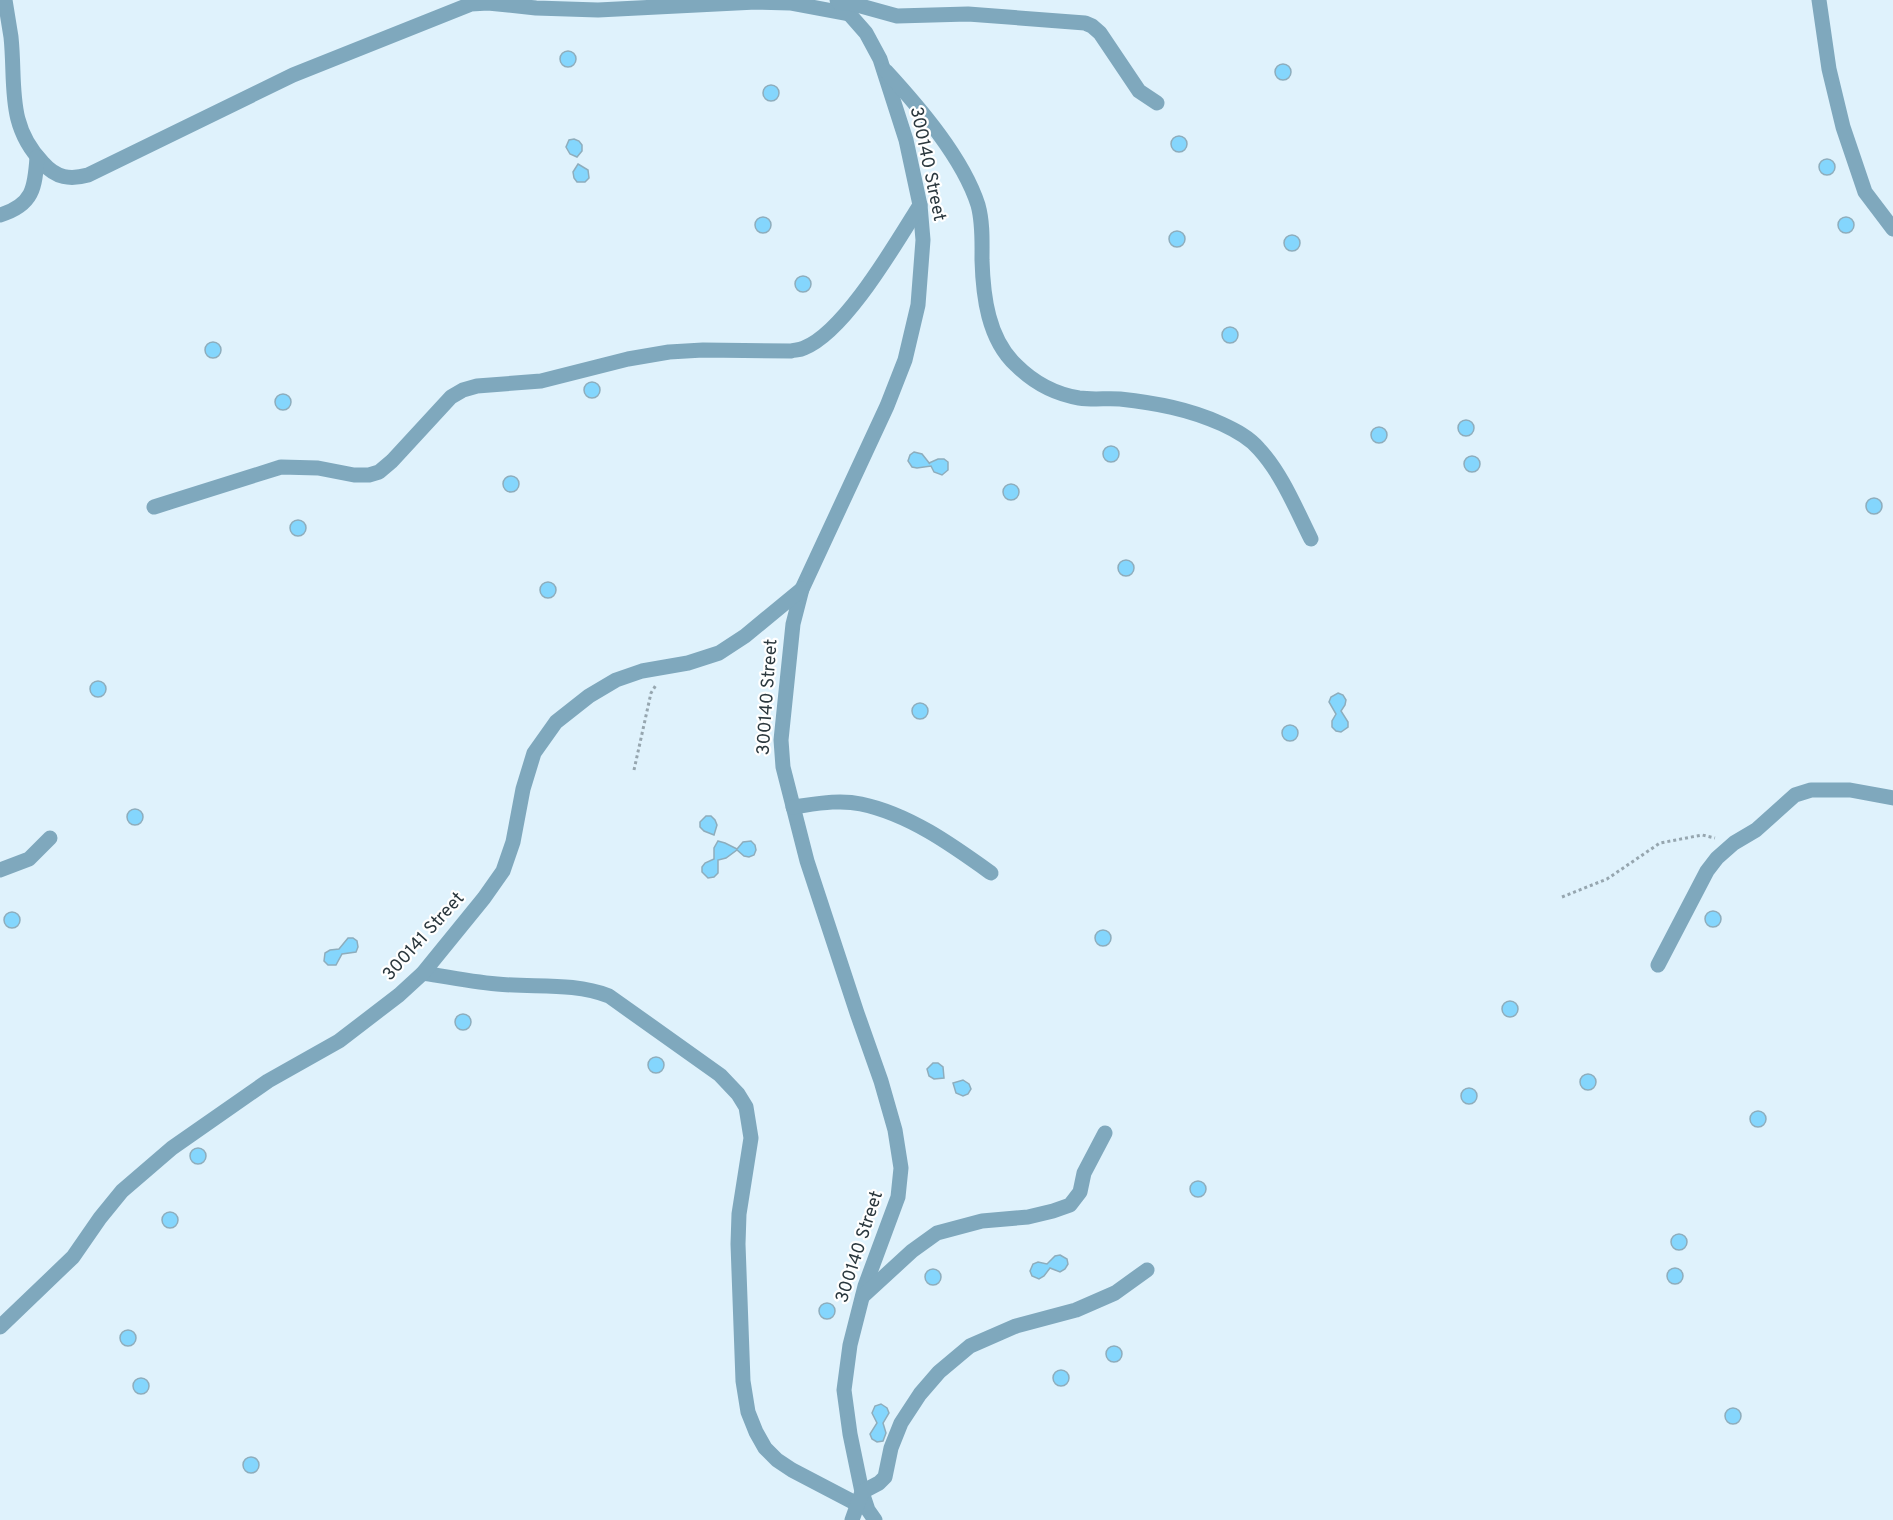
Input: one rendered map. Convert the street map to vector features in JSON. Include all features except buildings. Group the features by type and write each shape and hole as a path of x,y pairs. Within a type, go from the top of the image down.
{"street":[{"path":"5,0 11,37 17,116 21,134 31,151 48,169 65,178 88,175 293,75 458,4 488,3 536,8 598,10 756,2 842,6 850,3 897,16 968,14 1084,23 1100,33 1138,91 1157,103"},
{"path":"1819,0 1829,69 1843,127 1864,192 1893,229"},
{"name":"300140 Street","path":"842,6 866,33 883,68 906,140 920,205 922,240 918,305 905,360 887,406 802,589 793,624 781,740 783,767 814,883 881,1081 895,1130 901,1168 898,1197 863,1296 850,1345 844,1390 859,1498 875,1520"},
{"path":"883,68 911,98 959,164 972,189 982,225 983,279 987,307 1001,348 1014,364 1033,381 1053,391 1080,398 1161,404 1202,415 1238,432 1258,447 1273,465 1311,539"},
{"path":"0,214 21,206 30,197 35,184 37,157"},
{"path":"154,507 281,467 318,468 354,476 379,472 451,397 477,386 541,381 628,358 669,352 791,351 804,348 821,338 876,276 920,205"},
{"name":"300141 Street","path":"0,1327 73,1257 122,1191 172,1148 268,1081 339,1041 399,995 423,973 504,871 534,753 556,722 589,696 616,680 642,671 688,663 719,653 745,636 802,589"},
{"path":"1658,965 1707,871 1717,858 1734,843 1756,830 1795,795 1811,790 1850,790 1893,798"},
{"path":"793,807 833,802 861,804 892,814 954,846 991,873"},
{"path":"0,870 29,860 50,838"},
{"path":"423,973 498,984 573,987 593,990 609,996 720,1075 738,1094 747,1107 751,1138 739,1214 738,1244 743,1381 748,1412 765,1448 777,1460 792,1470 859,1498"},
{"path":"863,1296 912,1251 937,1233 982,1221 1028,1217 1070,1204 1080,1192 1087,1166 1105,1133"},
{"path":"852,1520 859,1498 885,1477 891,1448 902,1423 920,1394 939,1372 970,1346 1016,1326 1076,1310 1114,1293 1147,1270"}],"path":[{"path":"634,770 651,693 668,666"},
{"path":"1562,897 1607,879 1660,843 1702,835 1734,843"}]}
